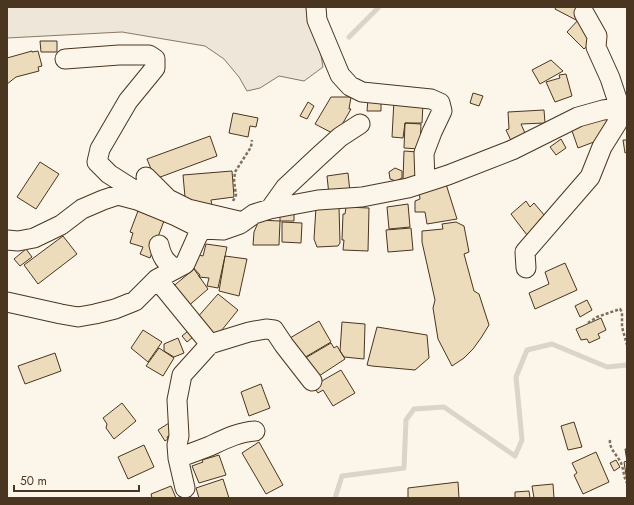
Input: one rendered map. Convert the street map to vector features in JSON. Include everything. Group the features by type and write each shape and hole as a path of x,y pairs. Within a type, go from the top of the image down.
{"street":[{"path":"316,7 317,20 340,75 350,86 362,92 431,98 440,103 442,111 424,153 425,182"},
{"path":"526,268 525,252 590,177 602,147 617,123 623,108 596,47 597,36 584,13"},
{"path":"65,59 119,55 149,55 155,59 155,68 128,101 100,149 97,162 109,174 131,188 168,199 188,209 242,222"},
{"path":"7,240 18,241 34,238 61,225 82,209 118,195 176,216 202,229 223,230 240,224 254,214 270,209 318,200 362,197 408,188 448,175 512,150 578,117 603,110 623,108"},
{"path":"270,209 285,188 312,162 340,137 360,124"},
{"path":"146,177 168,199"},
{"path":"7,302 78,317 115,309 135,301 157,279 185,264 202,229"},
{"path":"159,245 164,260 174,269"},
{"path":"157,279 210,344"},
{"path":"185,488 178,458 177,445 179,436 177,400 182,375 210,344 248,332 266,329 274,330 312,380"},
{"path":"178,458 231,436 246,431 255,431"}],"path":[{"path":"223,217 236,195 234,181 235,172 251,147 252,140"},
{"path":"588,323 597,317 620,309 622,312 622,327 627,345"},
{"path":"610,440 609,444 620,460 623,468 623,475 627,483"}],"shaded area":[{"path":"7,7 313,7 323,67 304,81 279,76 260,88 247,91 239,77 224,59 205,46 122,32 7,38"}],"building":[{"path":"556,7 583,7 576,20 555,9"},
{"path":"580,18 598,36 584,49 567,32"},
{"path":"40,41 57,41 57,52 41,52"},
{"path":"32,51 38,51 42,66 38,67 39,71 16,77 7,84 7,58"},
{"path":"551,60 563,71 540,84 532,70"},
{"path":"566,74 572,96 555,102 546,82 560,78 559,75"},
{"path":"473,93 483,96 479,106 470,103"},
{"path":"331,97 351,97 349,109 351,109 336,135 315,124"},
{"path":"368,99 381,100 381,111 367,111"},
{"path":"394,100 423,103 422,123 405,123 403,138 392,137"},
{"path":"308,102 314,106 307,119 300,116"},
{"path":"544,110 545,123 521,124 528,140 514,147 506,130 509,129 508,112"},
{"path":"233,113 258,118 256,127 250,126 248,137 229,133"},
{"path":"609,117 607,137 578,148 571,128"},
{"path":"405,123 421,124 420,149 404,148"},
{"path":"210,136 217,156 155,179 147,159"},
{"path":"561,139 566,148 556,155 550,147"},
{"path":"623,140 627,140 627,152 625,153"},
{"path":"404,151 418,152 416,180 403,179"},
{"path":"40,162 59,174 36,209 17,197"},
{"path":"395,168 402,171 402,178 396,181 390,179 389,172"},
{"path":"232,171 234,197 211,200 212,206 195,205 185,197 183,175"},
{"path":"348,173 350,192 329,195 327,176"},
{"path":"446,184 457,219 427,224 425,212 415,212 415,201 420,199 419,192"},
{"path":"526,201 530,207 534,203 545,216 539,220 544,227 530,239 511,214"},
{"path":"408,204 410,227 389,229 387,207"},
{"path":"316,207 339,207 340,243 338,246 317,247 314,239"},
{"path":"346,207 369,208 368,251 343,250 343,214 345,214"},
{"path":"138,211 164,221 150,258 140,254 143,247 130,243 133,233 130,232"},
{"path":"280,213 294,213 294,221 280,221"},
{"path":"257,220 280,221 279,245 253,245"},
{"path":"282,222 302,223 301,243 282,242"},
{"path":"456,222 464,226 469,252 464,254 474,291 479,294 489,325 473,349 464,358 452,366 438,339 433,308 435,300 422,242 422,231 443,229 442,224"},
{"path":"411,228 413,250 388,252 386,230"},
{"path":"63,236 77,254 38,284 24,265"},
{"path":"206,244 227,247 218,288 207,286 209,278 199,277 200,275 191,265 195,254 203,256"},
{"path":"26,249 32,257 20,266 14,259"},
{"path":"225,256 247,259 239,296 219,291"},
{"path":"565,263 577,290 535,309 529,293 549,284 545,272"},
{"path":"194,269 208,289 186,308 170,289"},
{"path":"218,294 238,310 217,336 196,319"},
{"path":"587,300 592,310 580,317 575,306"},
{"path":"601,318 606,330 598,334 600,338 589,343 587,339 581,340 576,329"},
{"path":"319,321 331,342 302,359 290,338"},
{"path":"342,322 365,324 364,359 344,357 340,351"},
{"path":"377,327 427,335 429,358 415,370 367,365"},
{"path":"143,330 162,342 148,362 131,348"},
{"path":"188,331 193,337 187,342 182,336"},
{"path":"178,338 184,353 174,357 164,351 164,344"},
{"path":"331,343 334,348 337,346 345,359 319,376 314,368 313,369 302,360"},
{"path":"159,348 174,358 163,376 146,366"},
{"path":"55,353 61,371 25,384 18,366"},
{"path":"341,370 355,393 333,406 323,390 318,393 313,386"},
{"path":"261,384 270,408 249,416 241,392"},
{"path":"122,403 136,421 114,439 106,428 107,424 103,418"},
{"path":"574,422 582,447 568,450 561,426"},
{"path":"169,423 174,433 167,437 168,439 165,441 158,430"},
{"path":"259,442 283,485 266,494 242,453"},
{"path":"144,445 154,467 128,479 118,457"},
{"path":"625,449 627,449 627,461"},
{"path":"596,452 609,482 583,494 574,475 577,473 572,463"},
{"path":"219,455 226,475 199,483 192,466 203,462 202,460"},
{"path":"616,460 620,467 614,471 610,463"},
{"path":"627,461 627,481 624,462"},
{"path":"223,479 229,498 199,498 196,488"},
{"path":"458,482 459,498 408,498 408,488"},
{"path":"553,484 554,498 534,498 532,486"},
{"path":"171,486 176,498 152,498 151,494"},
{"path":"529,491 530,498 515,498 515,492"}],"waterway":[{"path":"349,37 379,7"},
{"path":"335,498 342,476 404,468 406,420 414,409 444,407 515,456 522,440 516,377 527,350 552,344 607,367 627,365"}]}
